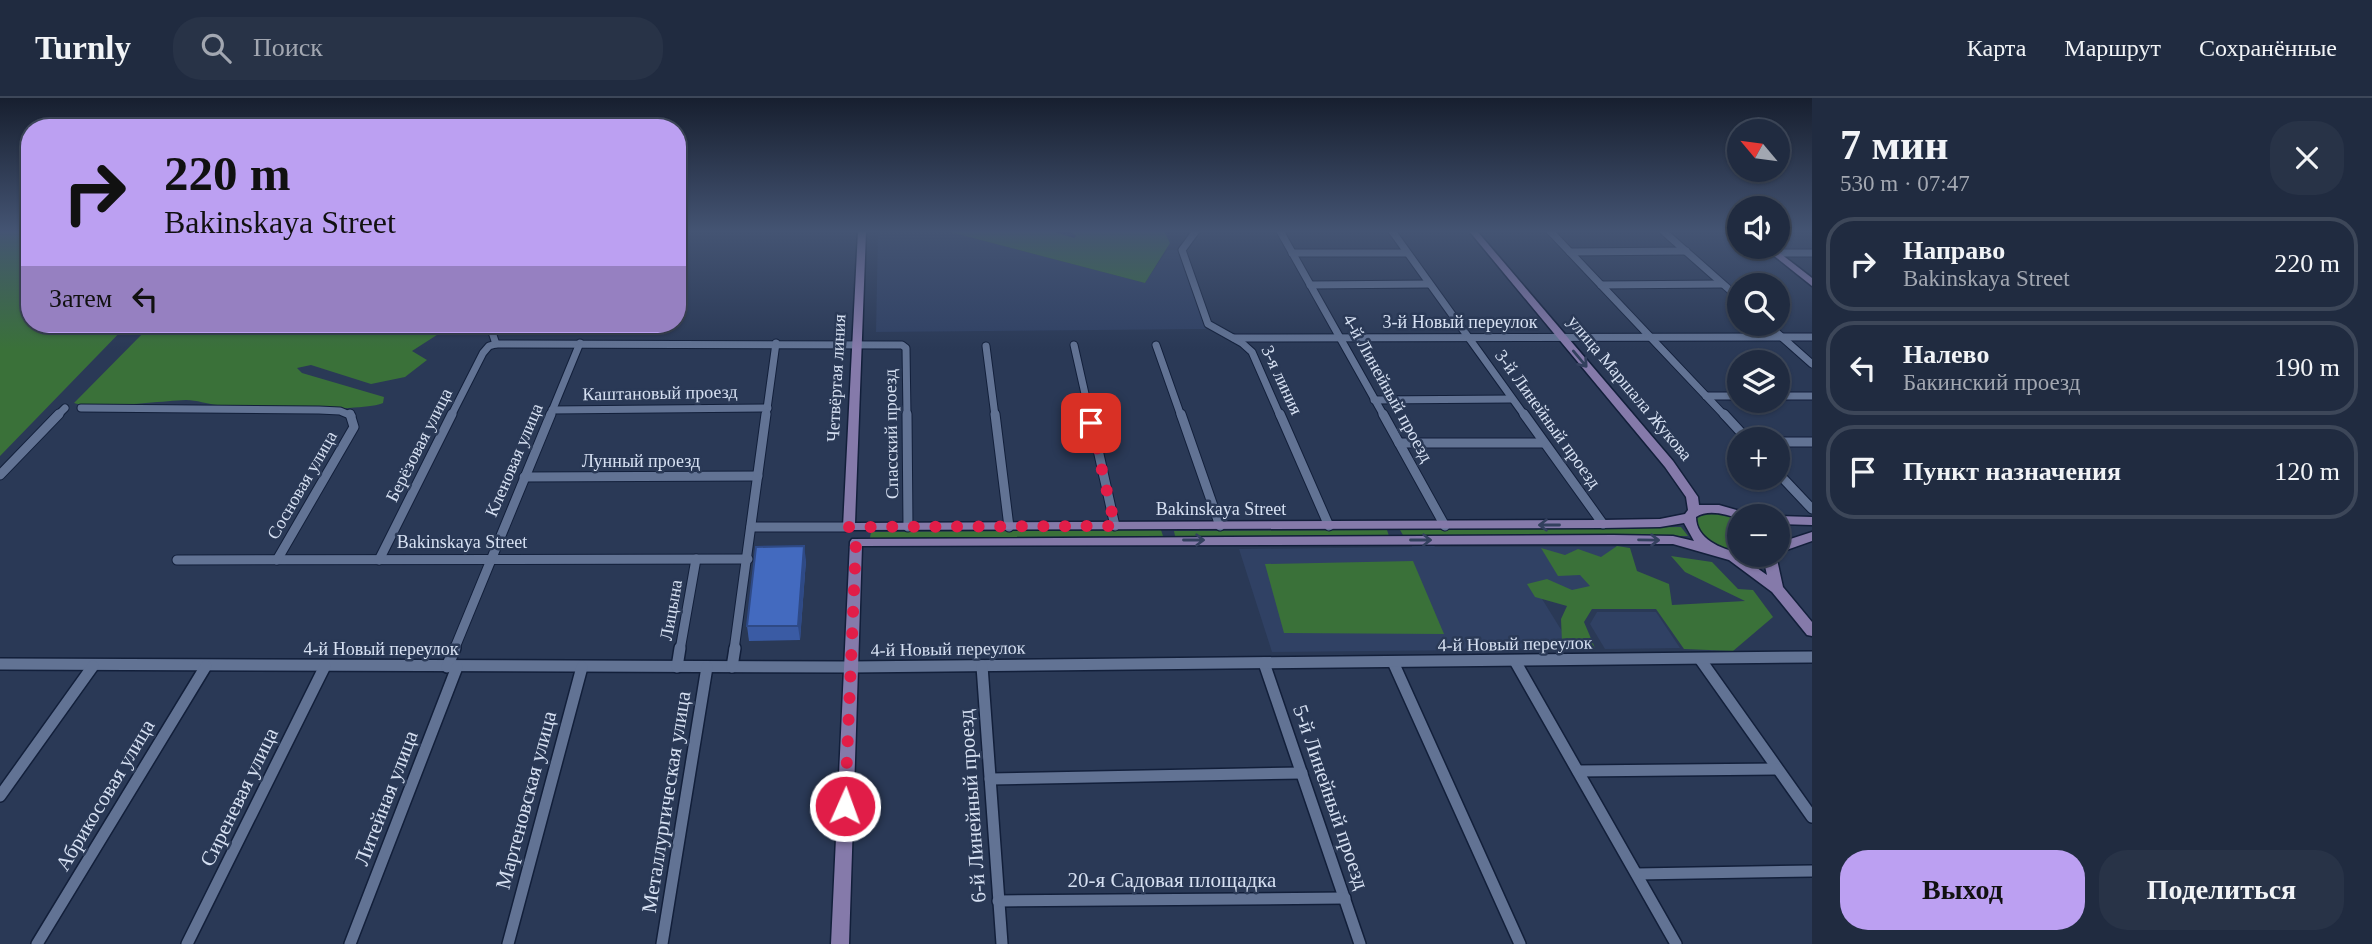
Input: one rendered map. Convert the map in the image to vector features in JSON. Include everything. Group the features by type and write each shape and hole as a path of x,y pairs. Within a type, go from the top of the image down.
{"street":[{"name":"Четвёртая линия","path":"849,527 860,270"},
{"name":"3-я линия","path":"1189,270 1208,324 1214,331 1245,344 1252,352 1329,526"},
{"name":"4-й Линейный проезд","path":"1302,270 1445,526"},
{"name":"3-й Линейный проезд","path":"1419,270 1603,524"},
{"name":"улица Маршала Жукова","path":"1506,270 1681,480 1692,497 1690,525 1695,534 1717,551"},
{"path":"1587,270 1736,427"},
{"path":"1707,270 1727,288"},
{"path":"1796,270 1812,283"},
{"path":"1310,285 1429,284"},
{"path":"1601,285 1722,284"},
{"path":"492,333 493,345 856,344"},
{"path":"1782,337 1812,364"},
{"name":"3-й Новый переулок","path":"1234,338 1812,337"},
{"name":"Кленовая улица","path":"452,667 490,559 580,343"},
{"path":"732,667 776,343"},
{"name":"Спасский проезд","path":"856,344 896,344 906,348 908,527"},
{"name":"Берёзовая улица","path":"379,560 483,353 493,345"},
{"path":"1074,345 1115,526"},
{"path":"1156,345 1220,526"},
{"path":"986,346 1009,527"},
{"path":"1706,396 1727,396"},
{"path":"1790,396 1812,396"},
{"path":"1374,400 1513,399"},
{"path":"0,475 65,408"},
{"name":"Сосновая улица","path":"81,408 340,411 352,415 354,427 277,560"},
{"name":"Каштановый проезд","path":"552,410 768,408"},
{"path":"1790,442 1812,442"},
{"path":"1399,443 1544,443"},
{"name":"Лунный проезд","path":"524,477 758,476"},
{"path":"1790,485 1812,509"},
{"name":"Bakinskaya Street","path":"751,527 1603,524 1660,523 1716,508 1727,511"},
{"path":"1790,520 1812,521"},
{"path":"1165,526 1169,540"},
{"path":"1390,526 1397,540"},
{"path":"840,944 856,542 849,527"},
{"path":"1790,545 1812,536"},
{"name":"Bakinskaya Street","path":"856,542 1673,540 1727,554"},
{"name":"Лицына","path":"677,667 696,559"},
{"name":"Bakinskaya Street","path":"177,560 748,559"},
{"path":"1747,567 1777,589 1812,631"},
{"path":"1774,567 1777,589"},
{"name":"4-й Новый переулок","path":"0,664 851,667 1812,657"},
{"path":"1700,659 1812,817"},
{"path":"1515,661 1676,944"},
{"path":"1394,662 1520,944"},
{"name":"5-й Линейный проезд","path":"1264,663 1360,944"},
{"path":"0,796 93,666"},
{"name":"Абрикосовая улица","path":"37,944 206,666"},
{"name":"Сиреневая улица","path":"187,944 325,666"},
{"name":"6-й Линейный проезд","path":"982,666 1002,944"},
{"name":"Литейная улица","path":"350,944 452,667"},
{"name":"Мартеновская улица","path":"508,944 582,667"},
{"name":"Металлургическая улица","path":"662,944 707,667"},
{"path":"1578,771 1777,769"},
{"path":"990,779 1302,774"},
{"path":"1637,874 1812,871"},
{"name":"20-я Садовая площадка","path":"998,901 1345,898"}],"shaded area":[{"path":"877,270 1097,270 1145,283 1153,270 1186,270 1206,329 876,332"},
{"path":"1411,544 1433,544 1435,547 1615,547 1647,592 1539,594 1573,649 1272,652 1239,549 1412,547"},
{"path":"1597,612 1656,612 1680,648 1605,649 1590,624"}],"green space":[{"path":"0,270 21,270 21,333 119,333 0,456"},
{"path":"1097,270 1153,270 1145,283"},
{"path":"143,333 440,333 412,351 427,360 405,377 371,384 311,365 297,368 302,373 384,397 383,403 371,406 329,409 276,408 186,400 113,405 74,403"},
{"path":"1710,512 1727,516 1727,549 1710,542 1698,529 1697,518"},
{"path":"1681,527 1688,536 1403,535 1400,530"},
{"path":"1161,530 1163,536 870,538 871,532"},
{"path":"1387,530 1389,536 1175,536 1174,531"},
{"path":"1617,546 1630,548 1637,571 1669,584 1672,605 1745,601 1685,572 1671,556 1712,562 1738,589 1753,590 1773,617 1733,651 1684,649 1656,609 1592,609 1584,622 1595,648 1536,651 1531,646 1562,642 1561,619 1567,606 1535,597 1527,584 1547,579 1572,590 1590,586 1580,575 1558,576 1541,548 1565,555 1578,549 1601,557"},
{"path":"1413,561 1444,634 1284,633 1265,564"}],"building":[{"path":"804,546 798,626 747,626 756,547"}],"route":[{"path":"845,806 856,542 849,527 1115,526 1091,423"}]}
